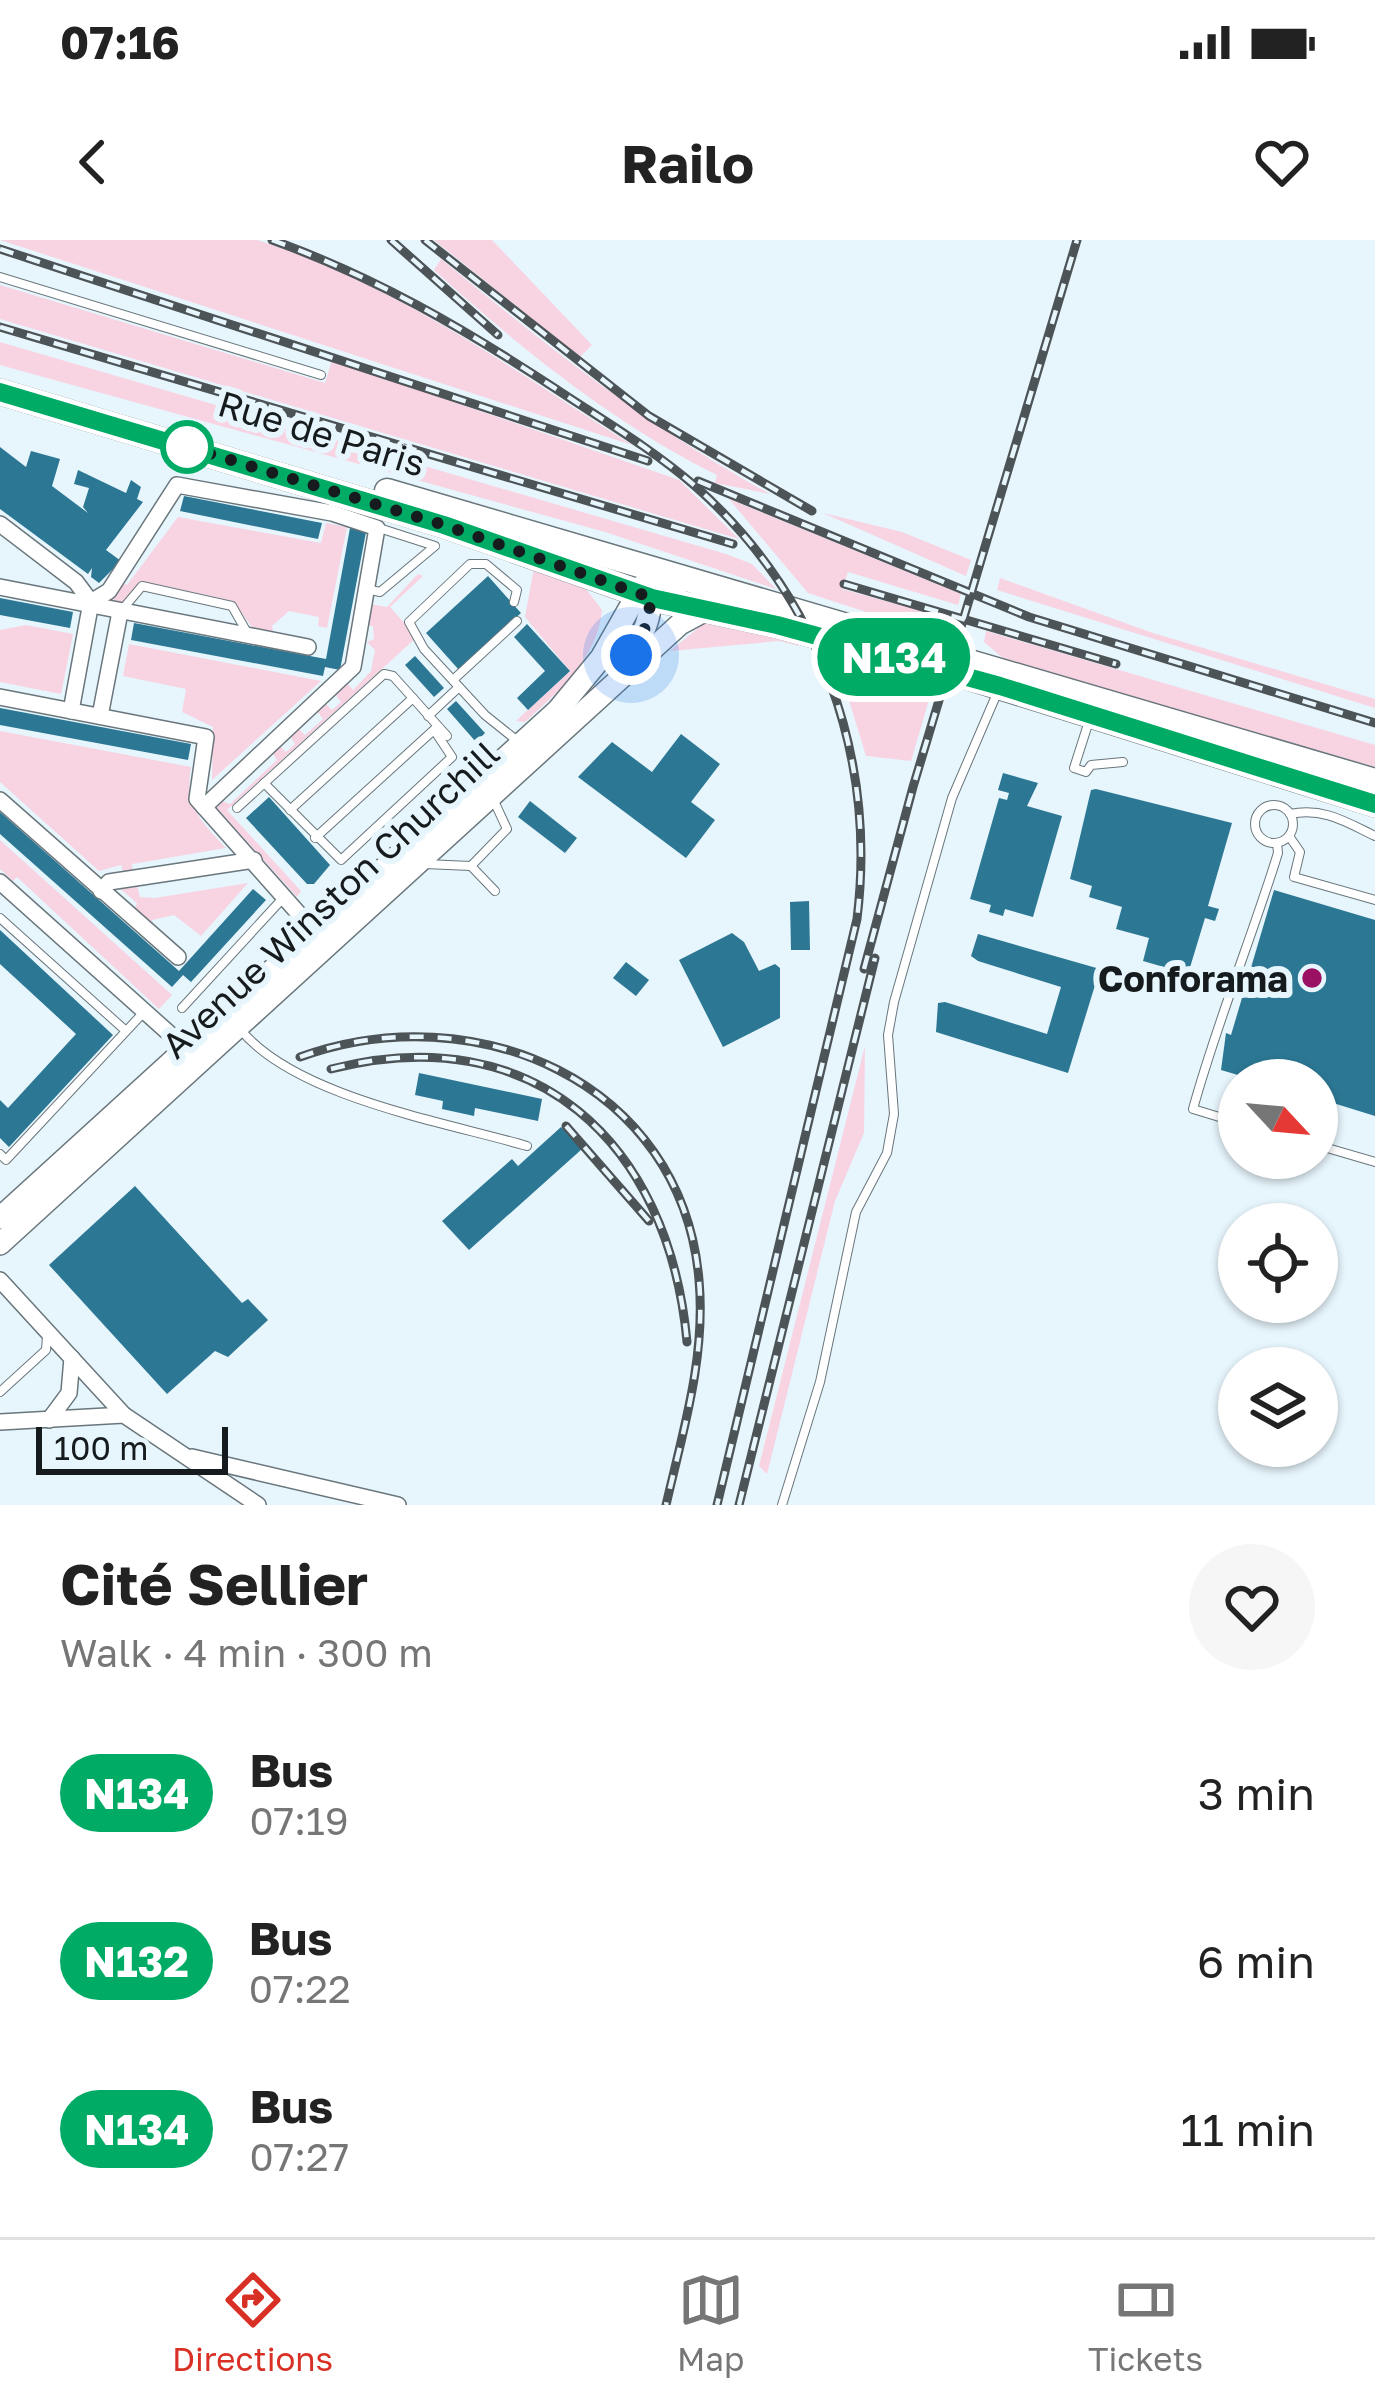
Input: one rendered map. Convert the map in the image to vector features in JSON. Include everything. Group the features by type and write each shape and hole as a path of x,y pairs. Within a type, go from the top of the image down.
{"main road":[{"name":"Rue de Paris","path":"0,374 624,558 693,583 1375,781"},
{"name":"Rue de Paris","path":"0,392 444,525 638,590 1000,686 1375,804"},
{"path":"561,732 637,645 638,590 624,558"},
{"path":"638,590 693,583"},
{"name":"Avenue Winston Churchill","path":"0,1244 315,932 521,744 588,676 638,590"},
{"name":"Avenue Winston Churchill","path":"0,1218 194,1056 239,1028 676,627 708,609"}],"street":[{"path":"71,711 91,602 109,590 177,485 332,513 377,527 353,667 204,806"},
{"path":"0,524 76,582 91,602"},
{"path":"0,587 308,647"},
{"path":"100,716 120,612"},
{"path":"0,697 206,736 196,799 315,932"},
{"path":"0,800 178,957"},
{"path":"101,891 109,882 254,860"},
{"path":"0,882 194,1056"},
{"path":"0,1280 124,1415 258,1505"},
{"path":"49,1420 69,1394 72,1358"},
{"path":"0,1422 124,1415"},
{"path":"183,1455 398,1505"}],"lane":[{"path":"0,277 321,375"},
{"path":"365,589 380,592 435,546 377,527"},
{"path":"514,602 517,590 493,568 470,564 410,618 424,649 521,744"},
{"path":"120,612 142,586 232,606 249,637"},
{"path":"428,716 517,621"},
{"path":"237,808 384,674 428,716 452,758 340,860 264,784"},
{"path":"782,1505 820,1382 856,1212 887,1153 894,1114 888,1035 894,1001 952,798 1000,686"},
{"path":"290,811 412,698"},
{"path":"1091,714 1074,768 1086,772 1091,764 1123,762"},
{"path":"436,728 447,736"},
{"path":"315,838 436,728"},
{"path":"471,866 507,829 491,796"},
{"path":"1277,843 1258,834 1256,817 1270,806 1290,814 1310,810 1333,815 1375,836"},
{"path":"1290,814 1289,836 1300,852 1294,877 1375,901"},
{"path":"1218,1117 1193,1109 1215,1029 1254,931 1277,843 1289,836"},
{"path":"417,864 471,866 495,891"},
{"path":"182,1007 286,895"},
{"path":"0,918 126,1031"},
{"path":"0,1154 6,1160 145,1011"},
{"path":"239,1028 250,1042 300,1073 339,1089 527,1146"},
{"path":"1338,1151 1375,1162"},
{"path":"0,1391 46,1349 46,1332"}],"shaded area":[{"path":"0,240 257,240 308,258 405,304 632,445"},
{"path":"434,240 492,240 592,345 580,357"},
{"path":"441,259 641,414 770,494 715,483 717,475 605,408 534,356 434,270"},
{"path":"0,285 325,383 332,360 679,480 739,539 0,319"},
{"path":"0,342 726,554 752,564 776,589 605,532 0,365"},
{"path":"729,499 961,594 958,605 848,572 842,589 954,620 948,639 808,593"},
{"path":"823,513 902,532 971,560 966,576"},
{"path":"178,517 321,543 326,523 347,527 327,628 318,626 319,617 289,611 272,626 274,636 257,634 233,601 151,583 139,582 121,605 110,597 120,582 127,585"},
{"path":"534,568 583,585 602,610 584,659 525,722 516,721 570,671 525,617"},
{"path":"418,574 423,576 390,607 417,637 227,810 301,891 297,897 214,805 219,800 230,804 277,760 272,752 279,745 286,752 295,744 290,736 298,728 305,735 323,719 317,711 325,703 332,710 341,702 335,694 346,682 353,690 371,671 375,650 367,642 374,639 373,626 363,626 370,604 387,607"},
{"path":"1000,578 1153,633 1375,699 1375,708 997,590"},
{"path":"708,620 797,638 799,646 779,641 670,651"},
{"path":"26,625 73,634 61,694 0,682 0,630"},
{"path":"986,631 1375,745 1375,767 1004,659 984,642"},
{"path":"129,644 321,681 212,780 213,727 182,712 186,689 123,676"},
{"path":"834,651 936,676 911,761 866,756"},
{"path":"0,731 191,767 190,792 196,812 226,848 132,864 133,873 124,874 121,865 99,871 0,782"},
{"path":"0,840 172,995 159,1009 17,877 13,881 0,869"},
{"path":"136,882 140,897 155,898 248,883 201,936 174,915 152,920 154,929 133,913 137,903 119,888"},
{"path":"865,1046 864,1133 835,1201 767,1474 759,1466"}],"building":[{"path":"0,447 26,467 31,451 60,459 52,486 88,513 83,507 89,488 74,484 78,470 126,493 131,480 141,487 137,499 143,502 106,550 121,561 99,583 91,577 92,568 88,574 0,509"},
{"path":"184,496 322,523 318,539 180,511"},
{"path":"350,528 366,532 340,670 325,667 323,676 131,640 134,623 326,659"},
{"path":"488,576 521,613 459,670 426,633"},
{"path":"0,598 73,612 70,628 0,615"},
{"path":"527,624 570,671 528,710 517,698 545,671 514,637"},
{"path":"415,656 444,688 434,697 405,665"},
{"path":"456,701 485,733 476,742 447,709"},
{"path":"0,708 191,744 188,760 0,725"},
{"path":"681,734 720,764 691,802 715,820 686,858 578,777 612,742 652,772"},
{"path":"1003,773 1038,783 1027,806 1062,816 1033,917 1005,909 1003,916 989,912 991,905 970,899 999,798 1007,800 1009,793 998,790"},
{"path":"1091,790 1232,823 1208,906 1219,909 1215,921 1205,918 1188,974 1143,961 1149,938 1116,929 1122,907 1089,897 1092,886 1070,879"},
{"path":"269,797 330,865 314,884 307,884 246,818"},
{"path":"530,801 577,838 565,853 518,817"},
{"path":"0,812 179,971 253,889 266,900 191,982 183,975 172,987 0,834"},
{"name":"Conforama","path":"1274,890 1375,920 1375,1116 1338,1105 1338,1059 1222,1059 1226,1033 1231,1035"},
{"path":"809,901 810,950 791,950 790,902"},
{"path":"0,930 113,1035 9,1147 0,1138 0,1100 8,1108 76,1034 0,964"},
{"path":"732,933 744,942 759,971 775,964 780,968 780,1018 723,1047 679,960"},
{"path":"978,934 1100,969 1068,1073 936,1032 938,1003 945,1002 1047,1034 1061,987 978,961 971,956"},
{"path":"626,962 649,980 636,996 613,978"},
{"path":"419,1073 542,1099 538,1121 475,1108 474,1116 442,1109 443,1101 415,1095"},
{"path":"561,1127 582,1149 469,1250 442,1221 512,1159 518,1166"},
{"path":"135,1186 242,1303 248,1299 268,1320 228,1357 215,1351 167,1394 49,1265"}],"railway":[{"path":"272,240 347,270 452,324 678,472 738,529 775,577 806,628 830,682 858,798 857,919 717,1505"},
{"path":"391,240 498,335"},
{"path":"425,240 649,416 812,511"},
{"path":"864,969 913,787 1077,240"},
{"path":"0,249 648,461"},
{"path":"0,327 733,544"},
{"path":"698,481 1029,617 1375,723"},
{"path":"844,584 1116,664"},
{"path":"739,1505 875,958"},
{"path":"300,1057 366,1040 433,1037 498,1047 558,1070 611,1105 654,1152 684,1210 699,1280 700,1309 692,1394 666,1505"},
{"path":"331,1069 404,1058 470,1062 528,1080 578,1111 620,1154 652,1208 675,1271 687,1342"},
{"path":"566,1126 649,1221"}],"bus line":[{"name":"N134","path":"0,392 444,525 652,598 777,625 1000,686 1375,804"}],"place":[{"name":"Conforama","path":"1312,978"}],"route":[{"path":"187,447 178,444 444,525 652,598 643,635 631,655"}]}
